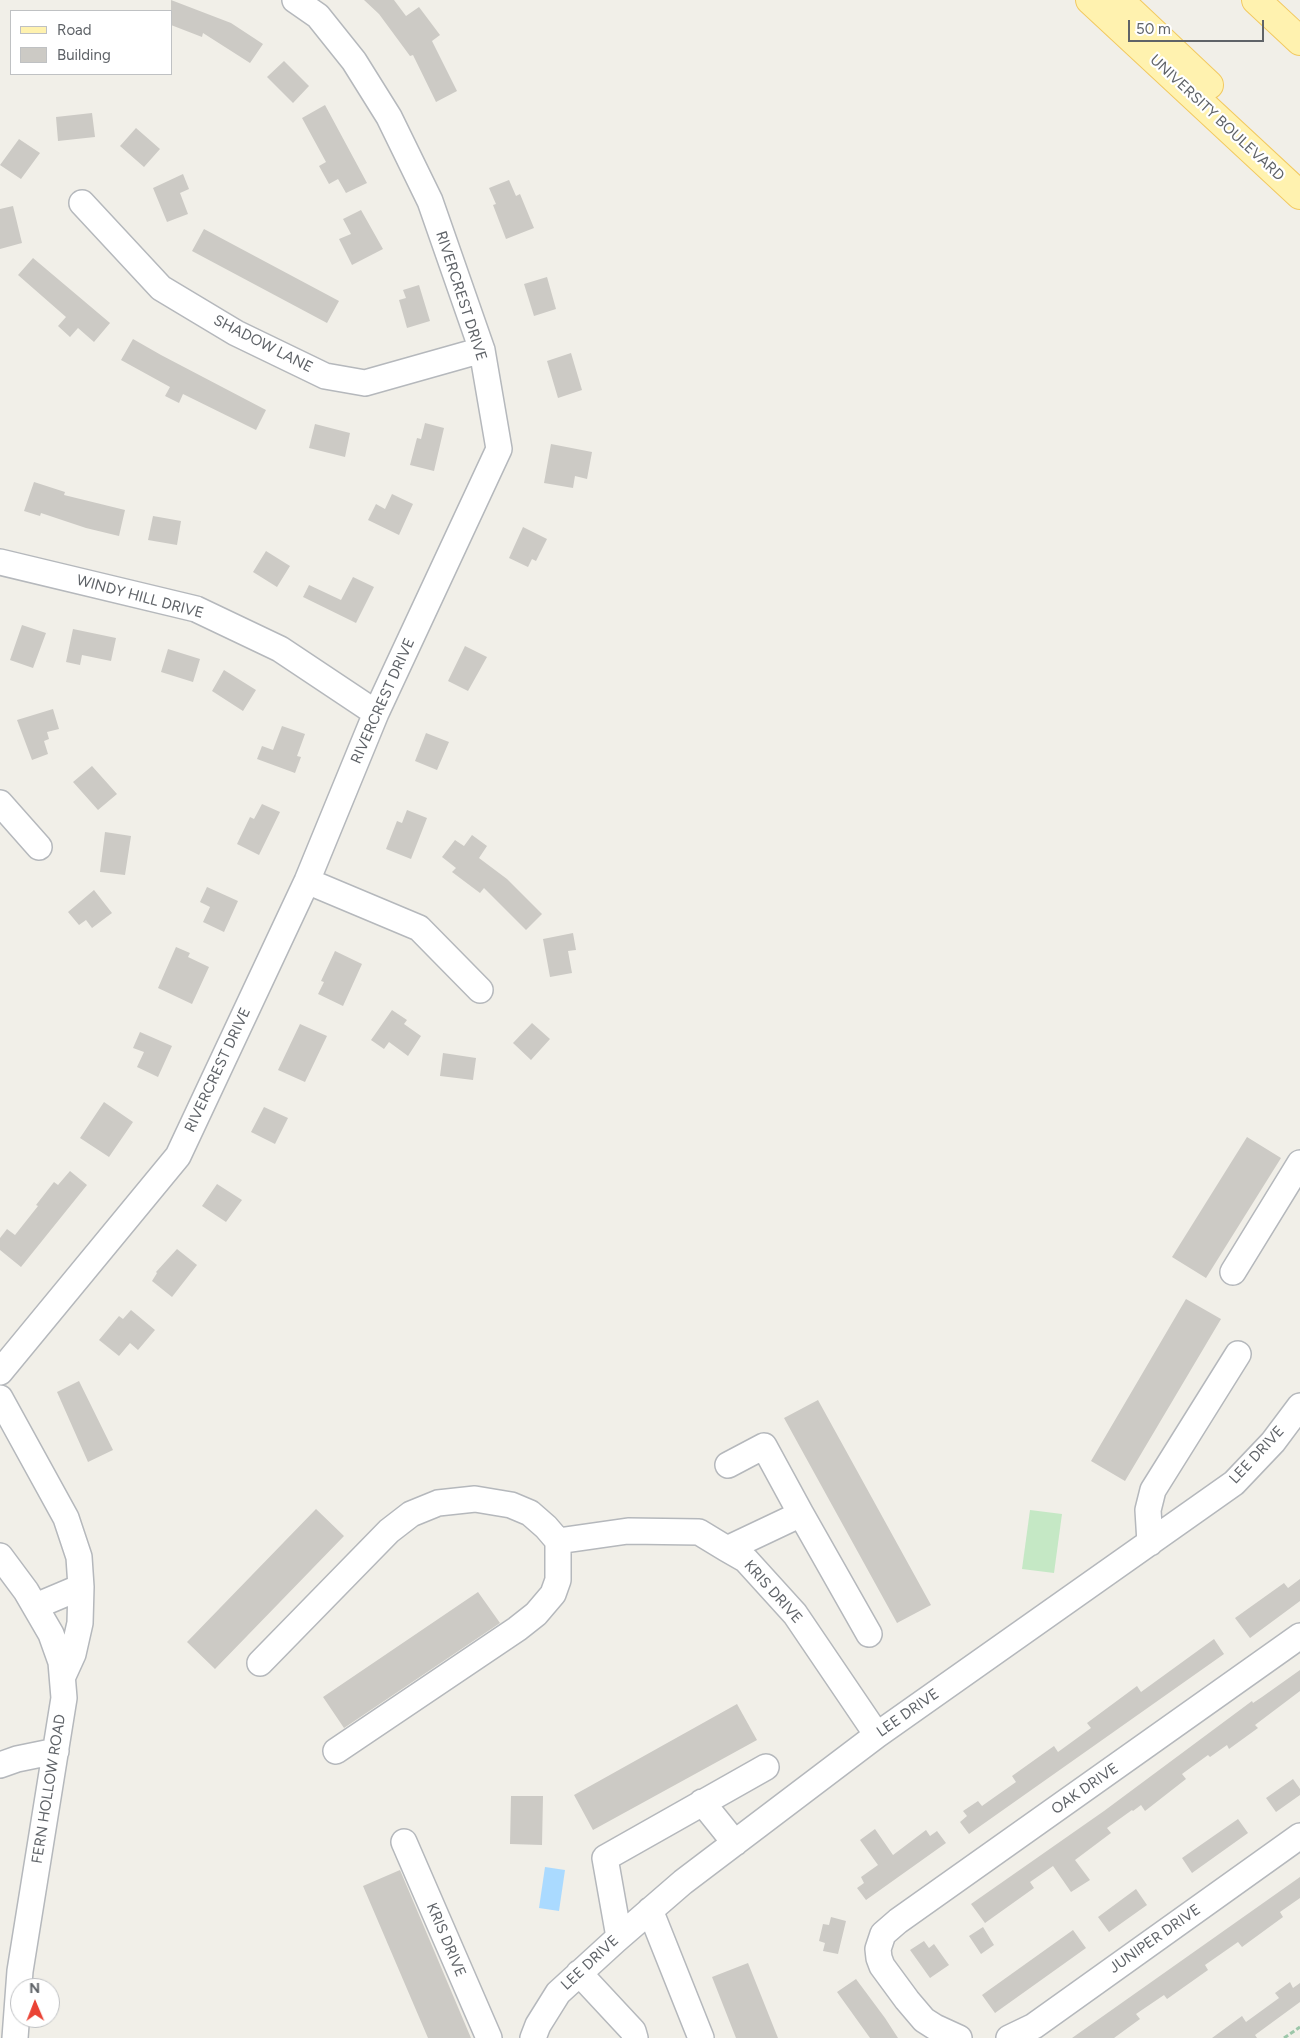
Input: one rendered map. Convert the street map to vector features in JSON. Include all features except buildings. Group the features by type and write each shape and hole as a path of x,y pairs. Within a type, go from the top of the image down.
{"main road":[{"name":"UNIVERSITY BOULEVARD","path":"1090,0 1300,195"},
{"path":"1119,0 1300,170"},
{"path":"1256,0 1300,41"}],"street":[{"name":"RIVERCREST DRIVE","path":"0,1372 178,1156 307,881 376,713 499,449 482,350 430,201 389,117 354,61 318,16 296,0"},
{"name":"SHADOW LANE","path":"82,203 161,288 236,333 325,376 365,383 482,350"},
{"name":"WINDY HILL DRIVE","path":"0,562 196,609 280,649 376,713"},
{"path":"0,803 39,846"},
{"path":"307,881 419,928 480,990"},
{"path":"1233,1272 1300,1162"},
{"path":"1150,1543 1148,1510 1154,1490 1238,1354"},
{"path":"0,1398 66,1518 79,1557 82,1586 77,1640 69,1665 63,1676"},
{"name":"LEE DRIVE","path":"533,2038 538,2025 558,1993 650,1910 877,1735 1234,1483 1273,1442 1300,1406"},
{"path":"728,1465 764,1446 869,1634"},
{"path":"260,1663 389,1531 411,1514 438,1503 474,1500 510,1505 530,1513 558,1541 558,1580 553,1594 536,1614 517,1629 336,1751"},
{"path":"728,1549 801,1514"},
{"name":"KRIS DRIVE","path":"558,1541 628,1531 699,1532 728,1549 746,1560 795,1614 877,1735"},
{"name":"FERN HOLLOW ROAD","path":"0,1556 36,1606 52,1634 63,1676 64,1698 20,1971 14,2038"},
{"path":"36,1606 82,1586"},
{"name":"OAK DRIVE","path":"959,2038 935,2027 915,2011 882,1966 878,1949 883,1934 898,1921 1300,1636"},
{"path":"0,1765 17,1759 56,1751"},
{"path":"619,1937 605,1858 766,1767"},
{"path":"702,1802 735,1843"},
{"name":"JUNIPER DRIVE","path":"1008,2038 1034,2026 1300,1836"},
{"name":"KRIS DRIVE","path":"404,1842 489,2038"},
{"path":"650,1910 700,2038"},
{"path":"579,1973 633,2031 635,2038"}],"path":[{"path":"1284,2038 1300,2027"}],"green space":[{"path":"1030,1510 1062,1514 1054,1573 1022,1569"}],"water":[{"path":"545,1867 565,1870 559,1911 539,1908"}]}
